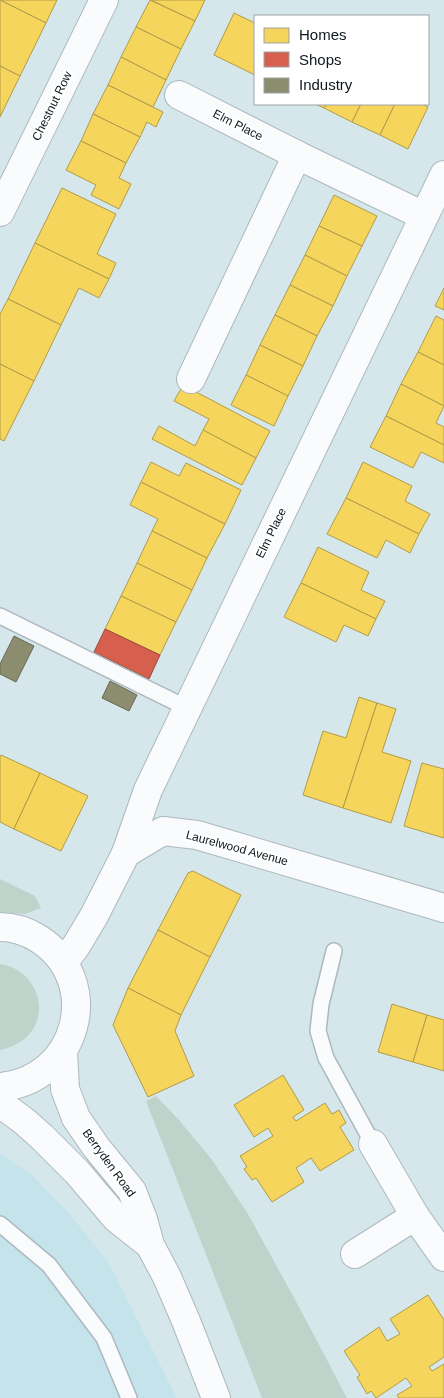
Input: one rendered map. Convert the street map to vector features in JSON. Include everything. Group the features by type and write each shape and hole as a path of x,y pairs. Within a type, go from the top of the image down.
{"street":[{"name":"Chestnut Row","path":"0,212 104,0"},
{"name":"Elm Place","path":"179,95 424,216"},
{"path":"191,379 298,155"},
{"name":"Elm Place","path":"126,853 148,790 444,174"},
{"name":"Laurelwood Avenue","path":"126,853 163,831 197,835 444,908"},
{"path":"64,962 94,916 126,853"},
{"path":"0,927 8,927 30,933 49,945 64,962 72,980 76,998 76,1017 71,1035 63,1052 48,1068 31,1079 10,1086 0,1086"},
{"name":"Berryden Road","path":"63,1052 65,1089 76,1118 96,1147 132,1191 143,1219 150,1245 167,1277 186,1321 216,1398"},
{"name":"Berryden Road","path":"0,1100 9,1110 42,1137 77,1172 116,1218 150,1245"},
{"path":"373,1144 415,1216 444,1257"},
{"path":"355,1254 415,1216"}],"lane":[{"path":"0,616 187,708"},
{"path":"334,951 321,1004 318,1031 326,1058 373,1144"},
{"path":"0,1224 49,1265 104,1338 129,1398"}],"shaded area":[{"path":"0,1153 33,1176 67,1211 109,1263 177,1398 0,1398"}],"green space":[{"path":"0,879 35,896 41,908 25,914 0,912"},
{"path":"0,964 13,968 24,975 32,984 37,995 39,1007 38,1019 32,1030 20,1042 1,1050 0,1050"},
{"path":"156,1096 213,1161 248,1214 347,1398 262,1398 146,1101"}],"building: Homes":[{"path":"0,0 57,0 46,23"},
{"path":"0,0 46,23 20,76 0,66"},
{"path":"150,0 195,21 181,49 136,27"},
{"path":"151,0 205,0 195,21"},
{"path":"234,13 254,23 254,75 214,55"},
{"path":"136,27 181,49 166,80 121,57"},
{"path":"121,57 166,80 153,107 108,85"},
{"path":"0,66 20,76 0,117"},
{"path":"108,85 163,112 156,127 147,122 140,137 93,114"},
{"path":"326,105 360,105 352,122 324,108"},
{"path":"360,105 395,105 380,135 352,122"},
{"path":"395,105 424,105 428,107 408,149 380,135"},
{"path":"93,114 140,137 126,163 81,141"},
{"path":"81,141 126,163 119,178 131,184 119,209 91,195 96,185 66,170"},
{"path":"62,188 116,214 97,254 116,263 109,279 35,243"},
{"path":"334,195 377,216 362,246 319,226"},
{"path":"319,226 362,246 347,276 305,255"},
{"path":"35,243 109,279 99,298 79,288 61,325 8,299"},
{"path":"305,255 347,276 333,306 290,285"},
{"path":"290,285 333,306 317,336 275,315"},
{"path":"444,288 444,310 435,306"},
{"path":"8,299 61,325 34,381 0,364 0,314"},
{"path":"275,315 317,336 303,366 260,345"},
{"path":"436,316 444,320 444,365 418,352"},
{"path":"260,345 303,366 288,396 246,375"},
{"path":"418,352 444,365 444,406 401,384"},
{"path":"0,364 34,381 4,441 0,439"},
{"path":"246,375 288,396 274,426 231,405"},
{"path":"401,384 444,406 436,423 444,427 444,445 386,416"},
{"path":"183,385 270,431 256,458 203,430 209,419 174,401"},
{"path":"386,416 444,445 444,463 421,452 413,468 370,447"},
{"path":"159,426 195,446 203,430 256,458 242,485 152,439"},
{"path":"151,462 179,476 186,463 241,490 225,524 141,482"},
{"path":"363,462 412,486 405,501 430,514 419,534 346,498"},
{"path":"141,482 225,524 207,558 152,531 158,519 130,505"},
{"path":"346,498 419,534 410,553 386,540 377,558 327,534"},
{"path":"152,531 207,558 192,590 137,563"},
{"path":"318,547 369,572 361,590 385,601 376,619 301,583"},
{"path":"137,563 192,590 176,622 121,596"},
{"path":"301,583 376,619 368,636 344,625 336,642 284,617"},
{"path":"121,596 176,622 160,655 105,629"},
{"path":"359,697 377,703 343,808 303,795 323,731 346,738"},
{"path":"377,703 396,709 382,752 411,761 391,823 343,808"},
{"path":"1,755 40,773 14,829 0,822"},
{"path":"422,763 444,769 444,838 404,826"},
{"path":"40,773 88,796 61,851 14,829"},
{"path":"193,871 241,895 210,957 158,930 188,873"},
{"path":"158,930 210,957 181,1015 128,988"},
{"path":"128,988 181,1015 175,1031 194,1076 148,1097 113,1025"},
{"path":"392,1004 427,1015 413,1062 378,1052"},
{"path":"427,1015 444,1020 444,1071 413,1062"},
{"path":"283,1075 304,1110 293,1117 296,1121 325,1103 332,1114 339,1110 346,1123 340,1127 354,1150 320,1171 311,1158 296,1168 304,1182 272,1202 256,1178 252,1180 244,1169 247,1167 240,1156 273,1136 268,1128 254,1137 234,1105"},
{"path":"428,1295 444,1320 444,1357 429,1367 432,1371 444,1364 444,1398 399,1398 397,1395 412,1386 406,1378 376,1398 371,1391 367,1394 357,1377 360,1375 344,1351 379,1327 387,1341 400,1334 390,1319"}],"building: Shops":[{"path":"105,629 160,655 149,679 94,652"}],"building: Industry":[{"path":"14,636 34,646 16,682 0,674 0,664"},
{"path":"110,681 137,695 129,711 102,698"}]}
